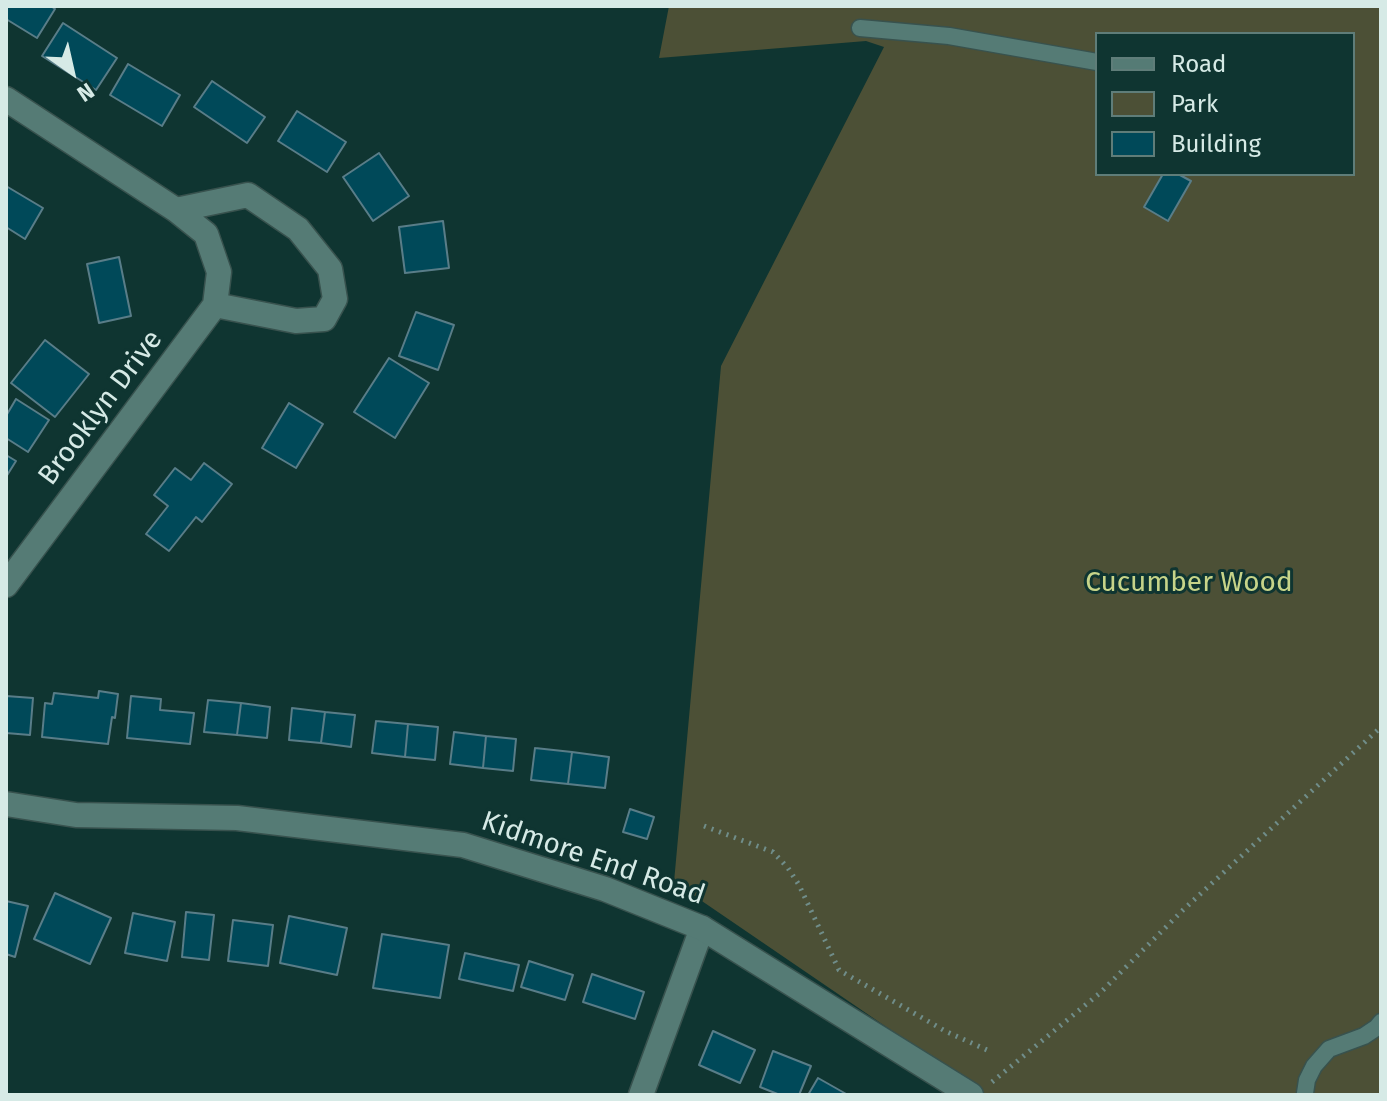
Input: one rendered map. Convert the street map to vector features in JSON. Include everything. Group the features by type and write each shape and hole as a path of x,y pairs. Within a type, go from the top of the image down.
{"street":[{"path":"6,99 176,210 206,234 219,272 215,305 296,321 324,319 335,299 330,269 298,229 248,195 176,210"},
{"name":"Brooklyn Drive","path":"6,585 215,305"},
{"name":"Kidmore End Road","path":"6,804 76,815 237,818 463,845 605,889 702,928 979,1090"},
{"path":"641,1095 702,928"}],"lane":[{"path":"860,28 949,36 1095,62"},
{"path":"1305,1093 1314,1066 1329,1049 1364,1036 1381,1022"}],"path":[{"path":"979,1090 1100,993 1183,910 1381,727"},
{"path":"704,826 773,852 788,868 839,970 945,1031 987,1050"}],"green space":[{"name":"Cucumber Wood","path":"669,6 1381,6 1381,1095 986,1095 674,882 721,366 884,47 866,41 659,58"}],"building":[{"path":"6,6 51,6 55,9 37,38 6,19"},
{"path":"63,23 117,58 96,90 42,56"},
{"path":"128,64 180,95 162,126 110,95"},
{"path":"212,81 265,117 247,143 194,107"},
{"path":"297,111 346,142 327,172 278,141"},
{"path":"379,153 409,196 373,221 343,177"},
{"path":"1162,176 1182,176 1191,181 1168,221 1144,207"},
{"path":"6,186 43,208 25,239 6,227"},
{"path":"443,221 449,268 405,273 399,227"},
{"path":"119,257 131,316 99,323 87,264"},
{"path":"416,312 454,325 438,370 399,356"},
{"path":"45,340 89,374 55,417 11,383"},
{"path":"389,358 429,383 395,438 354,412"},
{"path":"16,399 49,420 28,452 6,438 6,416"},
{"path":"289,403 323,424 296,468 262,448"},
{"path":"6,455 16,461 6,477"},
{"path":"204,463 232,484 202,522 196,517 169,551 146,534 168,506 154,495 175,468 191,480"},
{"path":"99,691 118,694 108,744 42,737 45,703 52,704 54,693 98,698"},
{"path":"6,696 33,698 30,735 6,733"},
{"path":"131,696 161,699 160,710 194,713 190,744 127,738"},
{"path":"208,700 241,703 237,735 204,732"},
{"path":"241,703 270,707 267,738 237,735"},
{"path":"292,708 325,712 321,743 289,740"},
{"path":"325,712 355,715 351,747 321,743"},
{"path":"376,721 408,724 405,757 372,753"},
{"path":"408,724 438,727 435,760 405,757"},
{"path":"454,732 486,736 483,768 450,764"},
{"path":"486,736 516,739 513,771 483,768"},
{"path":"535,748 572,752 568,784 531,780"},
{"path":"572,752 609,757 605,788 568,784"},
{"path":"630,809 654,817 647,839 623,832"},
{"path":"55,893 111,918 90,964 34,939"},
{"path":"6,901 28,906 15,957 6,954"},
{"path":"186,912 214,915 209,960 182,957"},
{"path":"133,913 175,922 167,961 125,953"},
{"path":"289,916 347,928 337,975 280,963"},
{"path":"233,920 273,925 268,966 228,961"},
{"path":"382,934 449,945 440,998 373,988"},
{"path":"465,953 519,965 513,991 459,979"},
{"path":"529,961 573,975 565,1000 521,987"},
{"path":"592,974 644,992 635,1019 583,1002"},
{"path":"713,1031 755,1050 740,1083 699,1065"},
{"path":"773,1051 811,1066 799,1095 780,1095 760,1087"},
{"path":"818,1078 848,1095 808,1095"}]}
